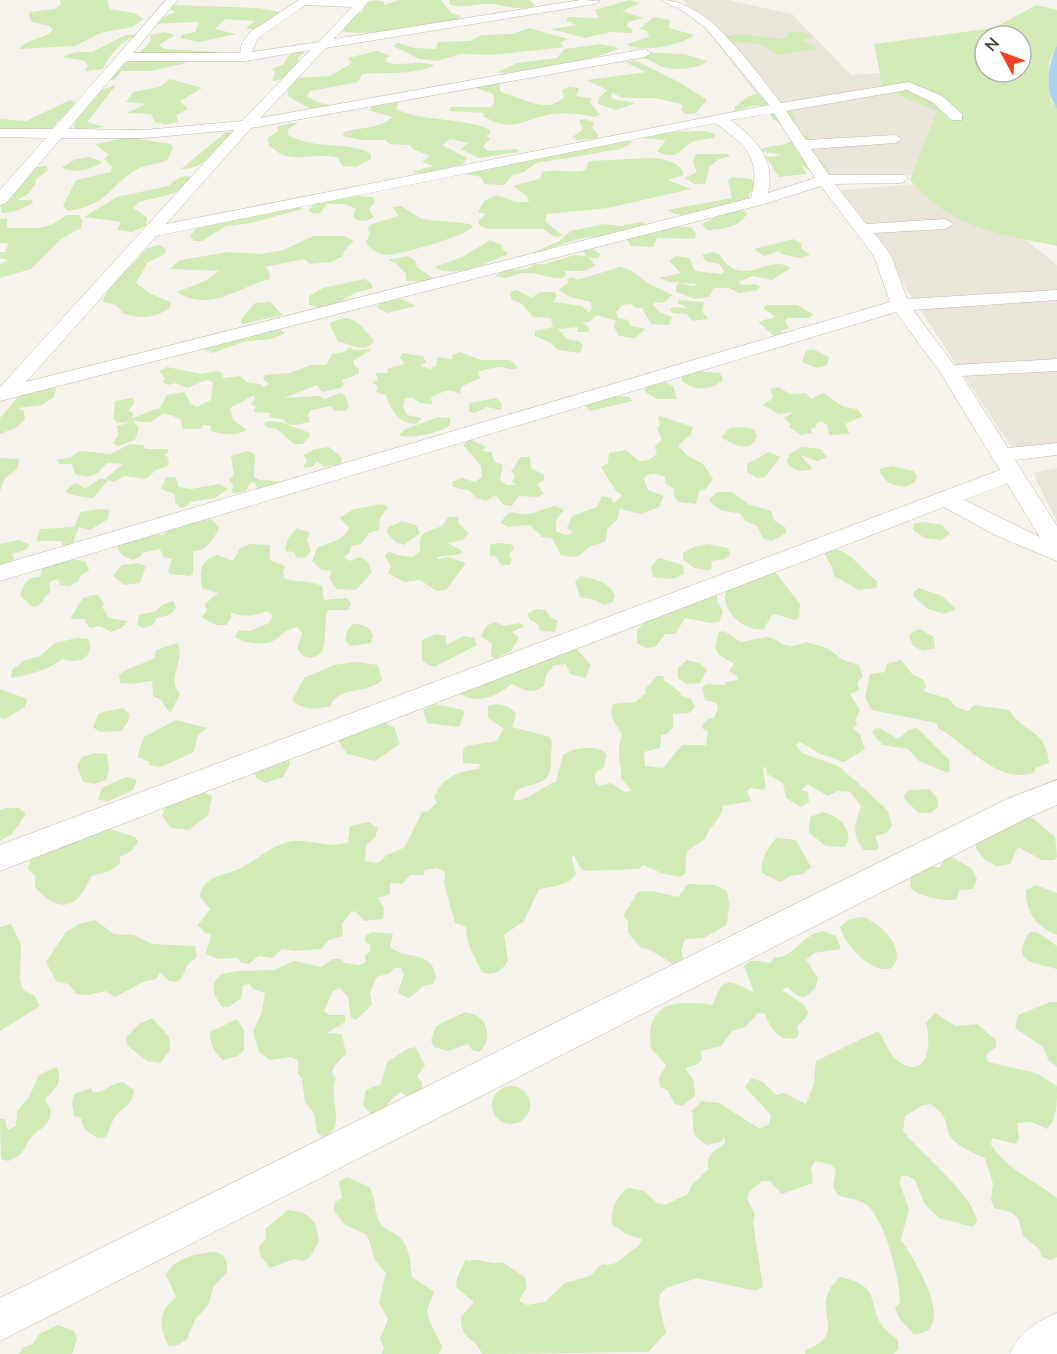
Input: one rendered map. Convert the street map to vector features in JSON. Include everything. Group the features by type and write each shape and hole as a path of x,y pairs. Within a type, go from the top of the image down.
{"street":[{"path":"0,200 60,134 122,57 172,0"},
{"path":"122,57 245,57 595,0"},
{"path":"666,0 687,9 710,26 778,108 824,180 865,230 882,255 900,305 949,371 1057,545"},
{"path":"245,57 248,43 254,35 303,2 363,2"},
{"path":"1,396 246,125 363,2"},
{"path":"0,133 146,134 246,125 645,53"},
{"path":"149,232 718,118 909,86 937,99 957,117"},
{"path":"718,118 749,142 759,156 764,172 758,201"},
{"path":"803,146 895,139"},
{"path":"1,396 758,201 824,180 900,178"},
{"path":"780,194 842,201"},
{"path":"865,230 945,224"},
{"path":"0,573 900,305 1057,295"},
{"path":"949,371 1057,365"},
{"path":"0,858 946,499 1007,464 1057,449"},
{"path":"946,499 1003,530 1057,553"},
{"path":"0,1320 1018,808 1057,792"},
{"path":"1032,1354 1057,1334"}],"shaded area":[{"path":"683,0 728,0 792,14 851,75 973,66 973,84 979,84 954,172 825,182"},
{"path":"953,181 1057,265 1057,449 1017,456 841,190"},
{"path":"1057,468 1057,522 1033,473"}],"green space":[{"path":"60,0 107,0 110,9 134,13 144,19 132,27 100,33 75,46 19,49 53,30 49,26 32,22 30,12 55,9 61,4"},
{"path":"376,0 384,2 384,5 399,0 441,0 451,13 461,16 457,20 396,31 365,33 335,30 347,19 363,11 363,4"},
{"path":"449,0 529,0 536,6 519,8 487,4 455,6 449,4"},
{"path":"629,0 640,3 622,11 643,18 628,22 627,26 633,30 631,33 610,32 585,38 551,29 576,25 566,20 568,17 599,18 595,10"},
{"path":"173,5 259,8 284,13 256,30 246,28 255,21 225,19 215,29 236,34 199,42 181,38 181,35 195,32 199,22 152,24 152,21 176,12 168,7"},
{"path":"1036,5 1057,10 1057,45 1049,62 1051,101 1057,109 1057,246 996,232 959,219 925,196 910,180 937,111 883,89 874,44 973,31 973,84 1033,84 1033,24 1001,24"},
{"path":"654,17 670,20 669,28 694,35 681,42 661,47 641,48 627,44 649,37 647,31 639,29"},
{"path":"529,28 568,39 560,43 564,47 491,55 461,54 437,61 419,59 393,46 398,43 414,48 436,49 438,42 470,41 482,35 512,34"},
{"path":"795,31 813,35 802,41 816,46 815,49 776,55 763,46 736,42 724,36 741,34 783,39 788,37 788,33"},
{"path":"164,32 175,35 159,45 165,49 217,52 222,55 139,53 151,41 150,35"},
{"path":"126,35 137,35 117,49 103,69 85,71 88,66 85,61 62,57 76,52 92,52"},
{"path":"601,44 619,48 560,65 498,72 517,63 557,58 565,49"},
{"path":"296,51 305,52 298,58 293,71 282,79 272,81 275,72 272,69 284,64 289,55"},
{"path":"377,51 390,56 385,59 386,62 392,64 423,63 435,66 408,72 362,74 358,82 311,91 306,96 320,103 331,105 330,107 310,109 288,96 287,85 296,78 330,76 352,63 348,58"},
{"path":"639,52 684,54 707,61 693,67 669,68 637,57"},
{"path":"175,60 187,63 151,71 122,71 114,80 106,80 123,64 131,61"},
{"path":"636,61 679,82 707,100 696,113 686,114 680,110 683,108 681,104 654,98 622,98 613,93 611,95 613,99 636,103 616,110 598,104 599,98 607,90 587,80 646,72 625,62"},
{"path":"170,79 202,88 180,101 188,109 176,115 178,122 165,125 155,122 151,114 127,113 146,104 126,102 133,92 159,87"},
{"path":"495,82 500,85 500,91 505,94 543,105 550,105 564,97 562,90 568,87 579,88 576,96 592,98 590,102 600,115 594,117 552,114 510,125 493,121 483,116 484,113 449,111 451,107 491,107 495,102 493,94 473,87"},
{"path":"116,85 87,122 105,127 77,130 74,126 80,111 97,97 98,91"},
{"path":"760,93 780,101 796,116 794,120 778,122 763,106 757,105 735,111 735,107 749,96"},
{"path":"70,100 75,102 70,115 56,122 56,127 38,133 0,130 0,119 26,121"},
{"path":"395,100 399,103 396,109 407,113 486,128 491,131 487,136 490,139 483,146 488,151 517,149 519,152 479,158 461,149 468,143 450,139 442,145 467,158 463,164 423,174 412,172 433,166 422,162 430,156 413,149 410,145 389,144 385,140 361,140 343,136 344,132 376,126 387,121 392,117 369,110 378,102"},
{"path":"579,120 594,122 592,127 598,135 597,138 578,140 572,137 583,130"},
{"path":"298,123 288,129 288,135 299,140 352,147 371,154 371,159 356,167 342,166 338,158 283,155 269,146 268,138 279,130 277,127"},
{"path":"705,131 715,134 714,138 695,141 671,155 657,151 666,140 642,138 660,132"},
{"path":"226,132 234,132 204,162 181,169"},
{"path":"800,133 809,137 811,153 826,166 829,173 819,178 801,165 807,174 779,177 766,157 783,155 758,151 791,142"},
{"path":"141,135 138,139 171,144 173,148 167,160 136,170 91,205 68,211 63,206 76,180 111,172 112,167 104,159 109,155 95,144"},
{"path":"628,140 633,142 621,149 536,163 524,172 513,175 504,185 484,184 481,177 466,174 470,170"},
{"path":"696,154 731,156 719,159 710,166 705,184 694,184 685,178 697,172 693,162"},
{"path":"89,157 103,162 82,170 72,171 62,167 76,159"},
{"path":"652,158 676,164 684,175 668,180 691,189 608,208 547,214 545,221 563,236 555,237 543,229 488,229 480,226 478,221 486,214 478,212 484,201 496,195 516,202 529,202 527,196 513,186 539,179 543,172 585,170 589,161"},
{"path":"46,166 48,170 35,180 36,183 29,193 18,200 32,200 33,203 16,211 2,213 0,204 36,167"},
{"path":"189,176 192,180 175,193 139,202 133,208 147,217 146,226 132,232 117,230 121,222 84,217 117,197 168,186 180,177"},
{"path":"732,177 751,179 755,185 749,199 684,215 667,210 732,198 728,181"},
{"path":"353,196 373,197 375,202 369,209 374,217 366,221 353,218 356,209 345,204 327,204 320,213 314,214 309,211 313,204"},
{"path":"301,206 302,209 251,223 226,226 202,241 194,241 190,236 197,228"},
{"path":"401,206 422,219 470,224 473,227 446,240 417,249 386,255 377,252 366,243 370,232 367,229 372,224 398,216 393,207"},
{"path":"743,211 747,213 744,218 730,227 707,230 702,224 724,212"},
{"path":"67,215 79,215 82,221 81,228 61,239 31,269 0,278 0,264 8,260 0,258 0,252 5,252 9,243 0,243 0,219 7,218 7,228 39,228 51,225"},
{"path":"642,222 646,225 597,239 588,237 580,239 529,255 559,241 571,231 604,224 621,226"},
{"path":"664,227 691,227 696,233 695,239 657,238 653,247 631,246 627,240 628,237"},
{"path":"314,236 344,236 354,241 344,251 343,256 331,262 310,264 304,259 265,267 269,271 270,279 224,296 201,300 189,298 177,292 205,281 219,271 170,269 180,260 229,252 261,254 283,250"},
{"path":"793,239 802,244 801,248 810,255 800,258 781,254 779,251 764,256 754,249"},
{"path":"490,240 502,245 503,250 508,254 460,271 442,271 435,267 462,257"},
{"path":"159,245 166,249 165,254 147,263 136,283 151,294 170,302 170,308 152,316 141,317 122,313 114,305 103,302 109,289 147,248"},
{"path":"590,248 601,254 597,258 589,257 595,266 584,271 565,271 566,276 561,278 528,273 506,278 495,276 504,270 527,269 535,264 546,264 574,255 586,256 583,250"},
{"path":"713,252 719,254 728,265 737,270 746,271 773,264 782,264 791,268 772,280 752,276 739,282 741,285 760,286 758,290 739,293 729,288 714,288 709,297 695,299 676,292 676,286 679,283 693,286 697,284 670,282 659,278 681,273 669,261 676,256 689,258 695,271 722,274 724,271 719,264 706,261 702,255"},
{"path":"406,256 415,260 417,267 434,279 429,282 406,281 406,274 397,264 388,260"},
{"path":"620,267 673,295 663,303 655,302 653,305 659,312 672,317 669,325 651,324 642,308 635,308 632,304 622,305 616,312 618,318 628,320 631,326 645,329 635,338 619,336 614,327 616,321 597,315 589,322 582,322 590,329 588,332 577,332 578,327 558,329 567,339 579,341 583,345 580,353 558,350 551,343 535,336 535,331 553,327 551,318 533,317 522,304 511,299 510,292 516,290 532,298 539,292 554,292 557,296 553,302 582,306 589,313 592,309 591,302 570,296 559,289 568,283 567,279 572,277 577,280"},
{"path":"364,279 371,283 373,288 355,293 327,309 309,305 309,296 323,288"},
{"path":"401,299 416,306 387,313 376,307 381,302"},
{"path":"679,300 704,302 702,311 708,319 692,321 687,314 673,313 670,309 673,307 687,308 678,303"},
{"path":"270,302 283,315 242,324 241,319 255,303"},
{"path":"767,305 797,305 813,314 809,318 788,318 785,321 790,329 781,330 784,335 774,336 758,322 775,317 763,308"},
{"path":"344,318 358,323 374,341 362,348 338,342 329,323"},
{"path":"278,328 285,333 271,339 243,342 213,353 202,349 202,347"},
{"path":"350,347 354,350 372,349 353,361 355,367 359,368 359,374 342,380 344,384 341,388 322,392 317,385 284,398 319,396 325,399 340,393 345,396 349,407 344,411 333,410 332,406 311,410 308,415 310,422 292,425 283,419 271,418 270,413 254,412 256,407 251,404 255,399 254,395 230,408 233,420 247,430 242,432 219,433 210,431 211,426 203,425 200,429 183,429 181,420 163,414 150,422 133,421 139,428 135,440 118,446 113,443 118,435 117,426 131,422 117,423 113,419 115,401 132,398 135,402 128,411 134,413 131,418 159,409 167,395 184,392 191,404 197,407 211,400 213,382 206,380 187,388 176,383 168,385 163,382 165,378 159,371 167,367 202,374 218,371 223,374 223,378 240,376 248,383 260,384 263,387 269,384 263,379 265,375 290,373 311,365 326,365 332,354 344,352"},
{"path":"813,349 829,357 827,365 817,368 802,362 806,351"},
{"path":"460,352 481,360 510,360 518,368 498,367 478,372 480,378 461,387 460,394 452,391 442,392 431,397 432,404 405,398 403,407 407,415 422,418 416,424 400,418 393,410 386,395 376,392 378,388 373,382 378,380 376,373 388,373 387,369 405,364 400,358 402,353 423,356 426,362 421,366 430,369 436,366 438,357 452,359 452,355"},
{"path":"693,371 720,373 723,380 708,388 693,387 682,381 681,375"},
{"path":"662,381 673,386 677,399 658,399 645,392 646,386"},
{"path":"49,387 56,389 54,397 42,405 18,408 24,411 25,420 15,428 0,434 0,418 21,393"},
{"path":"778,387 790,394 806,393 811,399 823,393 844,407 857,409 863,416 845,424 850,434 829,435 827,425 822,421 818,422 815,428 811,428 812,433 801,435 789,427 791,425 784,418 794,412 779,414 763,405 773,398 770,389"},
{"path":"612,395 629,397 633,401 590,411 584,404"},
{"path":"497,398 502,404 501,410 487,407 474,413 469,411 470,403"},
{"path":"438,417 450,418 450,425 441,430 410,437 399,435 406,429"},
{"path":"658,417 693,427 691,434 678,446 688,456 703,464 713,479 706,489 699,491 696,504 678,502 673,494 674,489 665,483 665,477 657,474 648,475 644,479 648,490 664,496 659,507 641,514 620,509 617,520 607,529 606,541 574,557 561,555 552,538 542,537 530,525 508,527 501,523 507,514 514,512 529,514 556,506 564,510 556,520 556,531 565,535 573,533 567,528 572,516 597,507 602,496 611,498 614,503 622,495 616,491 601,467 608,463 609,453 626,450 639,461 648,460 657,454 655,446 662,439 657,429 660,425"},
{"path":"281,422 310,433 309,438 302,444 294,444 277,429 266,427 264,423"},
{"path":"730,428 753,429 757,436 754,442 746,447 721,437"},
{"path":"470,439 486,447 483,451 491,452 495,462 503,465 500,480 507,485 516,485 512,481 515,476 511,471 521,457 530,457 531,468 544,475 544,480 537,484 544,494 538,497 519,496 512,506 504,505 495,495 486,501 476,498 470,491 453,487 452,482 462,478 475,482 482,477 481,466 463,445"},
{"path":"130,444 143,445 146,449 167,449 169,451 165,456 169,457 166,460 169,461 168,466 156,470 146,479 124,476 114,482 108,480 93,498 75,496 65,492 77,483 85,489 100,479 105,479 123,464 107,463 94,475 86,476 75,474 72,464 59,464 57,460 71,457 79,451 111,454"},
{"path":"329,447 342,458 341,464 325,467 317,462 312,467 303,468 307,460 303,455 315,449"},
{"path":"802,447 821,449 827,457 817,461 800,455 812,468 804,471 798,470 786,461 791,453"},
{"path":"248,451 255,454 254,477 260,480 288,482 258,490 255,483 251,482 245,492 232,493 233,485 229,480 234,475 231,456"},
{"path":"769,452 780,457 765,477 757,478 747,472 747,464"},
{"path":"0,458 19,459 17,469 5,478 0,491"},
{"path":"891,466 914,471 917,477 915,482 906,487 889,482 879,469"},
{"path":"176,477 178,487 191,489 219,484 228,489 215,498 190,502 186,507 181,508 175,502 175,494 161,489 166,478"},
{"path":"717,492 732,492 748,504 771,511 774,520 785,527 786,533 772,541 763,538 757,526 746,521 739,513 722,510 712,504 709,500"},
{"path":"382,504 388,507 380,518 379,530 369,533 361,544 351,546 350,552 344,557 350,561 359,557 367,561 372,572 356,590 337,589 329,578 331,571 322,570 312,561 317,548 344,536 349,528 340,518 354,509"},
{"path":"109,510 108,519 90,530 79,527 72,544 63,547 62,541 37,541 40,529 74,527 81,512"},
{"path":"448,517 458,517 458,523 469,533 462,540 448,543 462,551 460,554 437,557 438,559 448,557 466,563 446,590 437,591 420,580 405,582 388,573 391,566 385,557 386,554 390,552 413,557 420,551 420,539 424,533 442,526"},
{"path":"211,519 219,528 206,547 193,551 193,573 190,576 168,572 172,559 163,557 160,549 142,553 133,560 122,555 117,548 132,537 164,535 180,521"},
{"path":"402,521 416,525 420,533 404,545 396,542 386,532 389,527"},
{"path":"922,522 942,525 950,534 941,540 925,538 913,530 914,524"},
{"path":"297,528 310,533 307,539 311,551 306,557 297,558 294,552 285,551 288,538"},
{"path":"19,540 30,545 26,550 12,554 16,562 0,569 0,544"},
{"path":"250,544 270,545 270,560 285,566 283,573 285,579 322,586 324,600 346,598 351,603 348,610 328,610 324,644 319,654 308,657 297,649 302,634 298,627 273,641 259,644 235,637 239,630 250,631 269,623 273,616 267,611 249,616 231,612 231,618 226,625 216,625 201,617 207,611 205,604 218,593 202,588 201,572 204,564 217,555 233,561 240,548"},
{"path":"511,544 514,547 509,555 512,559 510,565 501,565 495,556 490,556 490,545"},
{"path":"708,544 728,548 730,554 725,559 711,561 712,568 709,570 694,568 683,560 683,553 694,547"},
{"path":"828,548 843,551 849,555 877,581 877,588 859,590 834,576 824,553"},
{"path":"68,558 86,562 89,571 81,575 78,582 69,586 60,585 58,579 49,582 50,592 38,606 33,607 20,596 28,580 40,577 42,567"},
{"path":"659,558 683,565 684,574 673,579 653,577 651,567"},
{"path":"138,563 146,566 140,583 124,585 113,576 122,565"},
{"path":"775,572 800,604 799,618 795,620 775,614 771,616 764,629 756,629 741,623 729,611 726,604 727,589"},
{"path":"581,576 596,580 610,588 615,596 613,602 604,605 595,600 580,597 575,581"},
{"path":"919,588 942,596 956,609 944,614 928,609 913,596"},
{"path":"717,594 717,601 723,612 719,622 710,623 685,618 675,634 665,634 655,647 646,648 637,643 637,631 647,619 651,601 660,598"},
{"path":"98,595 109,618 128,621 121,628 111,632 100,626 90,628 84,619 70,619 83,598"},
{"path":"173,601 176,607 170,614 157,618 153,625 143,628 137,625 139,615 156,611 162,605"},
{"path":"536,609 546,610 550,617 558,621 555,632 540,631 538,624 530,620 527,614"},
{"path":"495,622 504,626 520,623 524,626 512,632 519,638 511,651 494,659 491,655 492,644 481,636 486,626"},
{"path":"353,624 363,625 370,629 373,635 371,643 350,646 345,640 347,631"},
{"path":"919,629 934,637 935,648 923,651 913,646 909,635"},
{"path":"724,631 741,642 767,637 787,646 806,642 827,648 843,660 859,665 863,677 857,682 859,690 850,694 860,710 855,720 857,725 853,728 860,735 865,749 844,762 821,754 800,742 796,745 802,753 838,766 888,811 892,826 886,833 875,836 879,847 876,850 864,850 857,839 855,828 861,806 850,792 838,791 828,796 807,784 801,790 808,792 809,802 801,807 786,798 783,783 767,774 766,766 763,769 766,787 762,790 750,788 747,792 751,801 723,806 720,816 705,839 687,851 685,874 680,877 661,873 643,865 639,869 587,871 581,869 573,854 576,874 565,883 539,889 524,921 504,935 508,960 501,970 494,973 482,972 469,946 466,927 455,923 444,883 445,872 437,868 425,870 423,875 410,875 402,884 390,883 390,894 378,898 384,908 383,919 364,921 355,911 350,913 342,924 343,936 329,940 321,949 294,951 282,949 272,958 259,956 248,964 241,963 238,958 218,959 206,954 211,934 205,933 198,925 210,909 200,897 201,890 207,883 216,877 239,869 285,843 302,841 336,845 348,842 350,826 369,822 378,828 375,838 366,845 365,861 378,863 387,855 405,847 422,812 429,811 437,802 434,797 442,784 458,773 479,769 480,764 463,763 463,750 466,746 496,741 504,729 488,718 488,706 499,704 507,706 516,714 512,727 550,737 551,740 548,775 541,782 516,791 513,800 524,799 556,782 563,755 585,748 597,749 607,754 604,767 595,773 595,782 599,786 611,783 625,792 632,791 621,778 619,752 622,736 611,713 613,704 635,702 646,693 645,689 657,676 663,676 664,680 680,692 681,696 691,699 695,707 689,713 673,714 673,727 667,734 661,735 660,748 644,752 645,766 663,768 682,745 706,745 708,731 703,729 702,725 709,718 714,719 718,707 716,703 705,700 702,687 707,684 724,685 726,682 738,680 737,676 729,671 734,664 718,654 715,647 719,632"},
{"path":"436,634 446,636 446,645 464,636 474,638 477,645 434,667 422,660 422,640"},
{"path":"77,638 88,639 90,651 84,658 74,661 63,659 38,672 11,678 12,670 25,660 40,656 55,643"},
{"path":"177,643 180,656 175,681 180,694 170,713 161,700 153,696 152,681 120,683 119,675 154,658 156,650"},
{"path":"575,647 591,665 585,678 570,674 566,664 554,665 546,675 544,686 535,690 528,691 512,684 488,698 474,699 460,694 459,690 505,677"},
{"path":"687,660 699,663 707,670 700,683 686,684 678,678 678,668"},
{"path":"901,660 913,675 924,680 926,688 923,691 949,699 956,707 968,711 974,705 1009,710 1020,723 1039,737 1044,744 1049,763 1035,768 1035,772 1022,775 1009,773 983,761 938,728 936,723 872,710 865,698 870,674 885,672 887,664"},
{"path":"356,662 378,665 382,680 376,685 340,695 330,706 305,707 292,700 304,678 334,665"},
{"path":"0,689 27,699 25,707 5,719 0,718"},
{"path":"435,704 463,710 464,714 459,727 427,723 423,710"},
{"path":"123,708 129,714 128,722 121,731 99,732 93,727 99,713"},
{"path":"384,717 388,725 394,727 400,744 375,761 347,754 339,742 340,737"},
{"path":"176,720 207,728 198,735 194,752 161,767 149,765 150,762 137,757 144,737"},
{"path":"879,728 898,739 909,730 917,728 949,760 950,770 948,773 919,761 908,749 883,745 872,733 874,729"},
{"path":"95,753 107,754 109,771 106,780 94,784 83,782 77,766 82,757"},
{"path":"287,756 290,764 283,777 266,783 256,778 254,769"},
{"path":"126,777 137,780 133,790 109,801 98,800 102,788"},
{"path":"929,789 937,798 938,807 931,813 919,813 905,800 904,795 910,790"},
{"path":"197,790 212,796 208,815 189,830 171,828 162,816 166,805"},
{"path":"19,808 26,814 12,834 0,841 0,810"},
{"path":"823,812 834,816 844,825 848,835 845,847 826,846 809,833 810,817"},
{"path":"1027,817 1034,819 1055,837 1057,857 1054,860 1042,860 1018,847 1010,864 997,866 984,859 976,849 976,843"},
{"path":"107,828 135,837 138,842 131,851 120,857 120,863 110,871 91,876 86,887 74,902 59,904 43,896 35,887 35,876 28,869 31,857"},
{"path":"776,838 796,840 811,867 803,874 790,876 780,882 762,873 763,859"},
{"path":"952,857 971,868 977,879 973,889 959,890 957,899 946,900 927,896 911,889 910,877 927,867 940,867 945,858"},
{"path":"688,884 715,885 727,891 729,903 727,925 704,938 685,939 681,950 684,964 678,966 641,948 628,933 628,921 623,916 638,892 652,891 678,897"},
{"path":"1036,885 1057,893 1057,935 1038,923 1030,912 1026,890"},
{"path":"862,917 877,924 890,937 897,953 892,968 884,969 868,963 847,942 840,927 848,920"},
{"path":"95,920 114,934 134,935 152,944 195,946 197,957 187,965 182,978 176,982 169,981 160,972 156,979 143,982 115,997 105,991 89,995 76,994 69,984 57,982 46,962 66,932 79,924"},
{"path":"11,924 21,944 20,980 23,990 35,996 40,1006 0,1031 0,927"},
{"path":"823,931 836,936 841,949 814,953 806,960 818,978 815,989 805,997 798,996 787,987 782,990 804,1005 808,1012 806,1018 797,1026 799,1033 797,1038 790,1039 780,1036 770,1025 765,1014 758,1013 745,1027 732,1031 721,1046 701,1051 702,1059 698,1064 685,1068 694,1081 695,1096 682,1106 675,1104 667,1090 660,1087 659,1078 666,1065 651,1048 650,1033 658,1013 675,1004 712,1005 721,987 729,983 754,992 744,966 747,963 759,961 770,963 774,958 788,954 808,937"},
{"path":"372,932 393,934 390,947 425,959 434,969 436,978 433,984 425,985 409,998 398,993 404,974 401,968 394,968 390,973 377,977 370,992 372,1005 356,1020 351,1018 348,997 340,988 333,991 324,1011 330,1015 345,1015 345,1022 327,1033 342,1034 346,1054 335,1065 332,1072 336,1078 334,1095 336,1121 330,1133 323,1137 317,1132 314,1113 305,1102 302,1079 298,1074 298,1060 291,1057 270,1060 259,1052 253,1032 262,1012 265,993 253,989 249,984 243,985 241,998 229,1007 222,1007 215,994 214,986 222,974 237,971 274,970 294,961 321,967 333,959 341,959 345,963 360,965 366,962 365,956 370,951 370,945 365,941 366,935"},
{"path":"1030,932 1037,932 1057,946 1057,969 1027,960 1023,955 1024,942"},
{"path":"1050,1002 1057,1002 1057,1067 1049,1061 1043,1047 1015,1028 1018,1015"},
{"path":"465,1012 479,1017 486,1027 487,1040 479,1052 472,1050 468,1044 448,1051 434,1047 431,1040 436,1026"},
{"path":"935,1013 956,1026 977,1024 996,1040 996,1047 986,1055 988,1062 1036,1073 1057,1086 1055,1116 1047,1129 1032,1122 1017,1123 1019,1138 1016,1144 992,1138 991,1145 1013,1168 1057,1198 1057,1257 1051,1260 1042,1257 1039,1249 1023,1236 1018,1218 1011,1212 994,1208 991,1200 993,1184 985,1158 963,1148 952,1139 942,1114 931,1104 923,1105 905,1116 903,1131 967,1199 977,1221 973,1227 939,1218 925,1205 915,1180 908,1176 901,1176 900,1184 909,1209 901,1240 930,1293 934,1309 933,1321 927,1330 914,1334 899,1318 895,1308 900,1302 894,1264 878,1220 861,1201 838,1195 833,1187 836,1170 830,1164 815,1161 811,1168 813,1183 782,1194 770,1181 762,1181 750,1191 747,1198 755,1215 753,1223 763,1287 756,1290 747,1289 697,1278 666,1288 660,1295 659,1304 666,1333 648,1352 482,1354 463,1331 461,1317 474,1302 456,1287 457,1278 466,1259 468,1261 502,1262 525,1277 527,1286 519,1301 527,1305 545,1302 565,1283 590,1276 602,1264 613,1264 638,1247 642,1239 626,1234 612,1224 613,1208 624,1191 628,1188 644,1191 657,1203 665,1205 688,1194 691,1186 708,1169 708,1160 712,1153 725,1143 724,1136 721,1142 707,1145 695,1134 692,1111 702,1101 719,1103 760,1129 769,1124 771,1115 745,1087 751,1078 763,1082 776,1095 784,1093 806,1104 814,1084 816,1061 878,1031 895,1059 909,1067 916,1067 926,1057 928,1031 926,1023"},
{"path":"152,1018 169,1037 170,1050 160,1063 147,1061 127,1045 126,1038 139,1024"},
{"path":"237,1019 244,1030 244,1050 238,1056 223,1060 213,1048 210,1032"},
{"path":"415,1047 425,1065 417,1077 422,1082 422,1090 412,1100 400,1092 374,1117 363,1105 366,1090 381,1084 387,1062 407,1049"},
{"path":"56,1067 59,1081 45,1099 51,1111 48,1122 34,1134 21,1154 8,1161 1,1159 0,1119 5,1119 8,1130 16,1126 17,1111 29,1097 39,1075"},
{"path":"123,1082 134,1090 132,1098 115,1116 106,1137 98,1138 84,1128 81,1118 74,1116 72,1102 74,1094 91,1088 93,1092 101,1091"},
{"path":"511,1086 524,1092 530,1105 524,1118 511,1124 498,1118 492,1105 498,1092"},
{"path":"347,1177 369,1187 380,1223 404,1242 410,1259 412,1277 434,1292 427,1310 429,1320 442,1346 439,1354 382,1354 384,1348 380,1339 388,1319 379,1302 386,1273 375,1260 367,1235 344,1224 334,1211 335,1202 342,1198 339,1182"},
{"path":"288,1210 311,1218 319,1241 310,1257 303,1261 294,1259 270,1268 260,1255 259,1246 266,1239 265,1229"},
{"path":"215,1252 223,1255 227,1263 227,1272 214,1286 208,1305 195,1320 187,1339 178,1345 169,1346 163,1332 162,1320 166,1308 176,1297 166,1275 174,1264 180,1261 194,1255"},
{"path":"840,1277 862,1285 868,1290 878,1319 883,1327 898,1340 898,1349 894,1354 805,1354 806,1350 820,1343 826,1335 828,1327 826,1299 830,1289"},
{"path":"58,1325 74,1331 77,1339 72,1354 19,1354 24,1347 33,1344 39,1334"}],"water":[{"path":"1057,45 1057,109 1050,94 1049,77 1051,60"}]}
